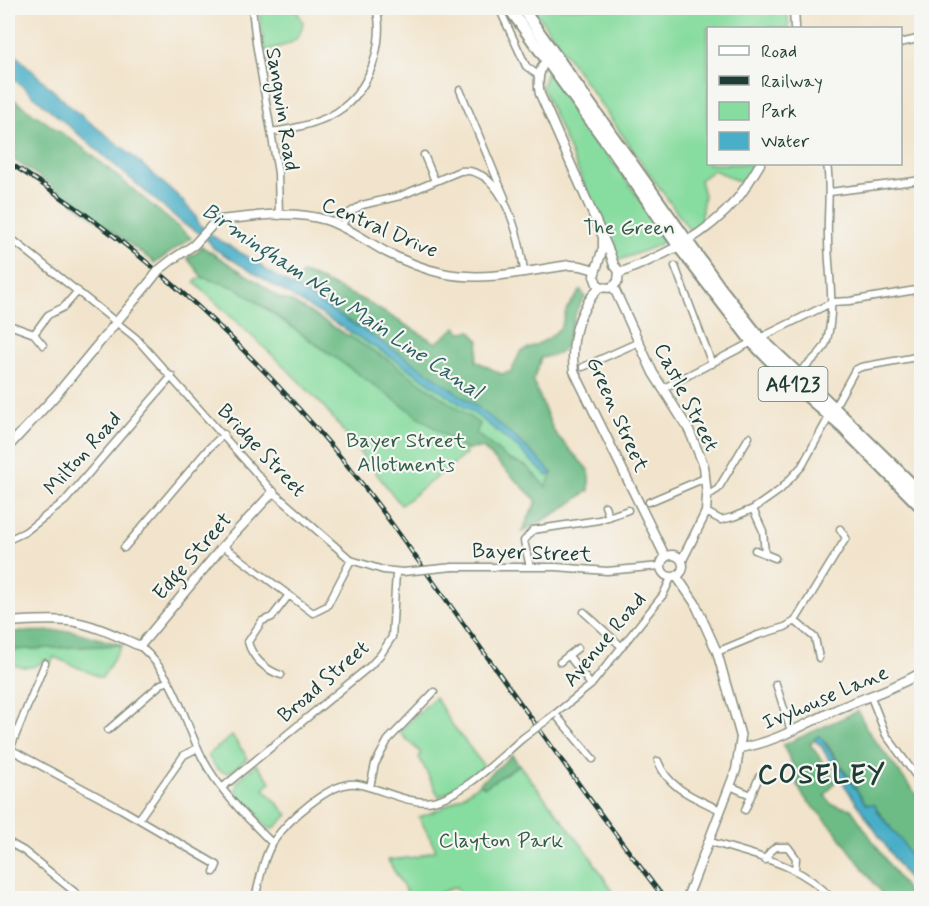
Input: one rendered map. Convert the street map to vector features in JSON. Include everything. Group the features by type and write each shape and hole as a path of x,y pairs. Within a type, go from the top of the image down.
{"highway":[{"name":"A4123","path":"509,8 550,56"},
{"name":"A4123","path":"522,8 550,56 683,244 719,286 756,340 921,494"},
{"name":"A4123","path":"756,340 797,374 843,428 921,508"}],"street":[{"name":"Sangwin Road","path":"252,8 278,173 279,216"},
{"path":"271,132 322,121 345,108 359,93 372,65 379,40 376,8"},
{"path":"499,8 526,66 539,76"},
{"path":"794,8 795,27"},
{"path":"902,43 921,38"},
{"path":"550,56 537,83 540,94 614,265 620,273"},
{"path":"460,90 507,203 525,271"},
{"path":"424,155 435,181"},
{"path":"620,273 668,253 683,244 738,198 759,165"},
{"path":"797,374 824,347 827,341 833,302 828,241 827,216 830,192 827,165"},
{"path":"340,227 349,213 356,209 400,196 460,171 471,170 486,178 507,203"},
{"path":"830,192 921,180"},
{"name":"Central Drive","path":"116,320 159,270 194,245 214,223 221,220 308,216 328,221 406,262 441,273 461,276 569,266 597,268"},
{"path":"603,236 603,248 595,280 600,286 607,288 618,281 620,273"},
{"name":"Bridge Street","path":"8,237 136,338 224,434 273,492 351,561 399,572"},
{"path":"597,268 605,262 614,265"},
{"path":"675,266 712,364"},
{"name":"Green Street","path":"600,286 583,309 578,321 572,354 574,371 665,556"},
{"name":"Castle Street","path":"613,286 662,389 696,444 704,466 706,512 682,560"},
{"path":"662,389 833,302 921,289"},
{"path":"34,334 48,315 64,307 78,291"},
{"path":"8,447 56,395 116,320"},
{"path":"12,326 34,334 43,345"},
{"path":"583,367 639,342"},
{"path":"706,512 721,520 753,509 780,490 802,466 855,370 921,356"},
{"name":"Milton Road","path":"8,540 46,518 65,501 172,376"},
{"path":"124,548 209,448 224,434"},
{"path":"707,496 718,489 749,437"},
{"path":"649,502 705,478"},
{"name":"Edge Street","path":"140,646 223,546 273,492"},
{"path":"605,506 609,517"},
{"path":"753,509 763,531 765,554"},
{"path":"530,567 524,541 533,530 599,520 628,510"},
{"path":"717,652 758,635 786,627 795,621 846,538 840,530"},
{"path":"223,546 313,613 327,606 351,561"},
{"path":"755,549 775,558"},
{"path":"674,578 682,572 682,560 675,555 665,556 660,566 662,574 674,578 695,603 717,652 741,737 736,770 687,898"},
{"name":"Bayer Street","path":"399,572 453,567 607,570 660,566"},
{"name":"Broad Street","path":"223,787 370,666 381,654 392,637 399,572"},
{"name":"Avenue Road","path":"272,843 291,821 329,791 344,785 354,784 410,799 432,801 459,790 591,684 663,595 674,578"},
{"path":"281,675 271,672 250,652 248,642 262,621 272,617 289,595"},
{"path":"584,612 622,647"},
{"path":"8,622 69,621 110,633 140,646 161,667 203,759 223,787 272,843 255,898"},
{"path":"795,621 815,638 816,656"},
{"path":"560,662 579,648"},
{"path":"568,656 591,684"},
{"path":"45,663 36,674 9,748 139,819 217,865 214,872"},
{"name":"Ivyhouse Lane","path":"740,748 765,743 833,711 906,682 921,672"},
{"path":"108,730 161,684 169,681"},
{"path":"776,684 791,731"},
{"path":"370,787 375,764 388,741 434,692"},
{"path":"870,697 886,735 921,784"},
{"path":"555,714 593,759"},
{"path":"139,819 184,755 198,748"},
{"path":"658,761 670,781 680,790 720,810"},
{"path":"745,810 759,777"},
{"path":"730,786 751,795"},
{"path":"708,841 795,870 818,884 831,898"},
{"path":"8,842 33,858 82,898"},
{"path":"765,860 776,847 788,847 795,854 795,870"}],"green space":[{"path":"258,8 295,8 303,22 295,40 265,51"},
{"path":"533,8 787,8 789,27 707,27 707,165 754,165 742,183 714,170 700,180 704,195 701,217 706,225 692,234"},
{"name":"The Green","path":"547,71 666,235 659,245 617,261 542,87"},
{"path":"10,97 86,150 191,238 155,263 8,156 8,100"},
{"path":"201,246 279,298 291,301 388,360 480,424 476,433 508,459 526,466 546,487 552,473 386,345 294,287 302,273 312,276 365,301 436,343 456,327 460,332 471,331 479,341 476,361 501,374 511,372 520,352 548,339 561,327 567,308 581,290 585,297 577,309 564,349 557,354 541,358 533,381 554,432 589,471 589,490 561,510 522,532 537,501 483,448 464,449 237,288 202,277 187,258 199,251"},
{"name":"Bayer Street Allotments","path":"202,277 237,288 331,355 375,307 497,399 533,381 554,432 589,471 589,490 561,510 522,532 537,500 483,448 465,449 466,454 401,505 325,408 284,366 194,282"},
{"path":"72,631 122,645 8,650 8,632"},
{"path":"122,645 102,678 54,657 51,663 44,660 31,667 8,664 8,650"},
{"path":"435,697 451,723 484,766 457,787 439,797 419,757 421,753 399,732"},
{"path":"858,711 868,731 921,801 921,873 875,806 866,804 827,744 817,738 810,744 836,781 825,795 831,804 851,809 912,898 885,898 834,829 804,797 797,785 798,776 783,745"},
{"path":"232,736 248,758 229,773 216,767 208,755"},
{"path":"512,755 519,765 485,787 479,784"},
{"name":"Clayton Park","path":"513,757 588,853 617,898 462,898 456,887 425,898 410,898 388,860 416,857 436,850 419,817 457,799"},
{"path":"256,764 271,782 264,789 288,815 273,829 268,828 236,793 237,782"}],"water":[{"path":"8,48 74,110 123,148 178,196 194,214 200,225 214,237 382,342 455,391 505,429 552,473 547,476 483,420 397,361 213,248 205,237 185,225 8,74"},
{"path":"819,735 866,804 875,805 903,843 921,873 921,898 841,780 821,746 814,740"}],"railway":[{"path":"8,162 97,223 140,257 221,329 297,407 380,508 584,792 664,898"}],"district":[{"name":"COSELEY","path":"822,774"}],"water label":[{"name":"Birmingham New Main Line Canal","path":"343,300"}]}
